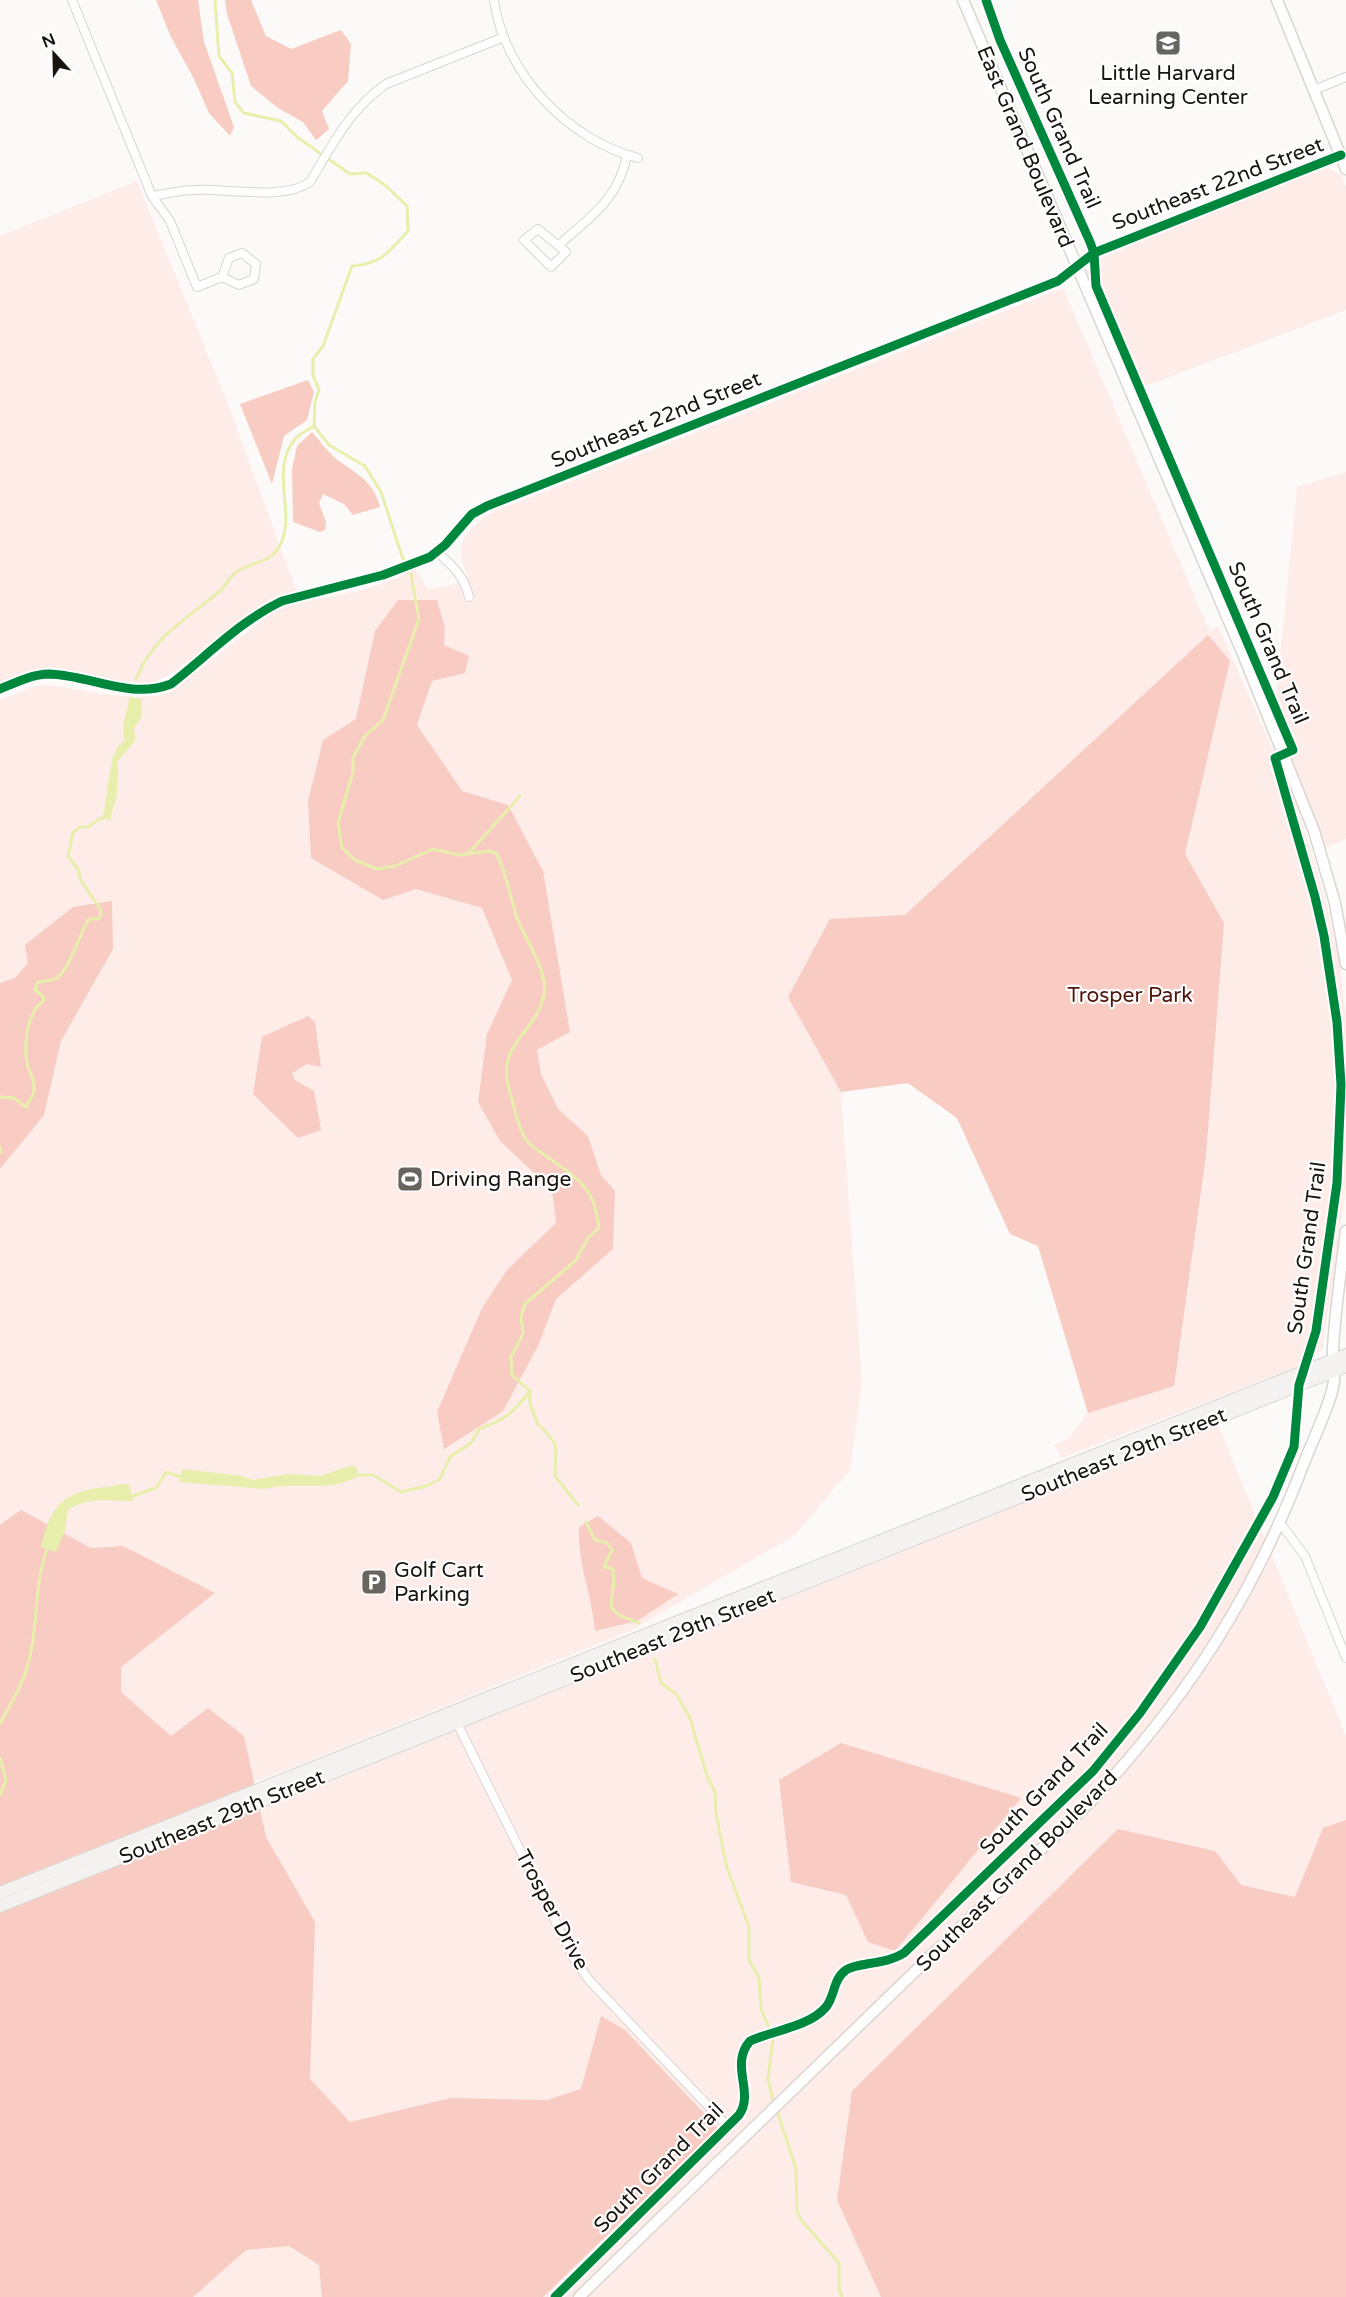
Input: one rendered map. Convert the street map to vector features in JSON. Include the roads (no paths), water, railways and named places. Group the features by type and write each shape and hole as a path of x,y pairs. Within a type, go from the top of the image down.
{"main road":[{"name":"Southeast 29th Street","path":"0,1906 455,1718 1333,1366 1346,1355"},
{"name":"Southeast 29th Street","path":"1333,1366 1346,1366"},
{"name":"Southeast 29th Street","path":"0,1893 455,1718"}],"street":[{"path":"72,0 152,196 170,221 197,287 222,277"},
{"path":"494,0 504,37 520,68 552,110 587,138 638,158"},
{"name":"East Grand Boulevard","path":"963,0 1243,654 1314,831 1335,903 1346,964"},
{"path":"1277,0 1346,169"},
{"path":"152,196 193,190 302,188 310,182 345,122 370,95 386,84 504,37"},
{"path":"1314,90 1346,77"},
{"path":"559,245 604,204 618,187 627,155"},
{"name":"Southeast 22nd Street","path":"0,689 46,674 88,679 142,691 156,690 171,684 250,618 274,604 396,570 419,561 436,552 472,514 487,506 1058,281 1094,253 1341,155"},
{"path":"538,229 559,245 566,252 551,267 524,240 538,229"},
{"path":"436,552 456,569 466,584 469,597"},
{"path":"1333,1366 1346,1231"},
{"name":"Southeast Grand Boulevard","path":"579,2297 1093,1799 1127,1762 1164,1716 1211,1649 1262,1563 1281,1524 1334,1381 1333,1366"},
{"path":"1281,1524 1305,1556 1346,1658"},
{"name":"Trosper Drive","path":"455,1718 574,1959 589,1980 729,2127"}],"waterway":[{"path":"215,0 219,56 232,73 235,102 244,113 281,121 297,137 350,174 367,173 385,185 407,206 408,231 384,256 370,263 352,266 323,346 313,359 313,375 319,390 315,402 314,426 329,445 365,466 381,492 402,556 411,574 419,619 383,720 365,736 353,758 353,772 338,823 342,848 355,860 377,869 395,866 433,849 459,855 489,851 496,853 506,877 517,918 540,967 545,986 544,995 533,1020 512,1049 506,1073 509,1089 524,1137 533,1147 582,1184 593,1202 599,1228 588,1238 576,1260 525,1304 521,1317 523,1334 511,1357 512,1375 530,1391"},
{"path":"136,679 152,651 172,629 220,591 235,573 265,560 278,549 284,536 286,522 283,479 287,452 297,437 314,426"},
{"path":"469,853 520,796"},
{"path":"0,1097 14,1098 26,1107 33,1094 34,1084 28,1067 26,1041 29,1022 37,1007 43,1002 44,997 35,990 38,982 55,979 61,974 89,919 98,919 101,916 100,909 68,856 73,833 80,827 88,827 99,819 107,817"},
{"path":"0,1147 0,1153"},
{"path":"355,1475 373,1475 401,1492 426,1486 440,1479 450,1457 471,1443 479,1429 508,1415 530,1391"},
{"path":"530,1393 530,1403 537,1423 554,1442 555,1476 578,1505"},
{"path":"130,1497 156,1488 166,1472 184,1478"},
{"path":"586,1522 595,1540 607,1543 612,1550 604,1567 613,1569 611,1607 619,1615 639,1623"},
{"path":"0,1723 26,1672 34,1635 40,1576 48,1547"},
{"path":"655,1659 661,1683 676,1694 690,1718 707,1776 715,1792 716,1813 726,1865 749,1927 749,1960 759,1978 761,2009 773,2037 768,2079 774,2105"},
{"path":"0,1758 6,1780 0,1795"},
{"path":"777,2111 796,2169 797,2212 802,2221 839,2263 839,2288 842,2297"}],"place":[{"name":"Little Harvard Learning Center","path":"1168,43"},
{"name":"Driving Range","path":"410,1179"},
{"name":"Golf Cart Parking","path":"374,1582"}],"park label":[{"name":"Trosper Park","path":"1130,995"}]}
